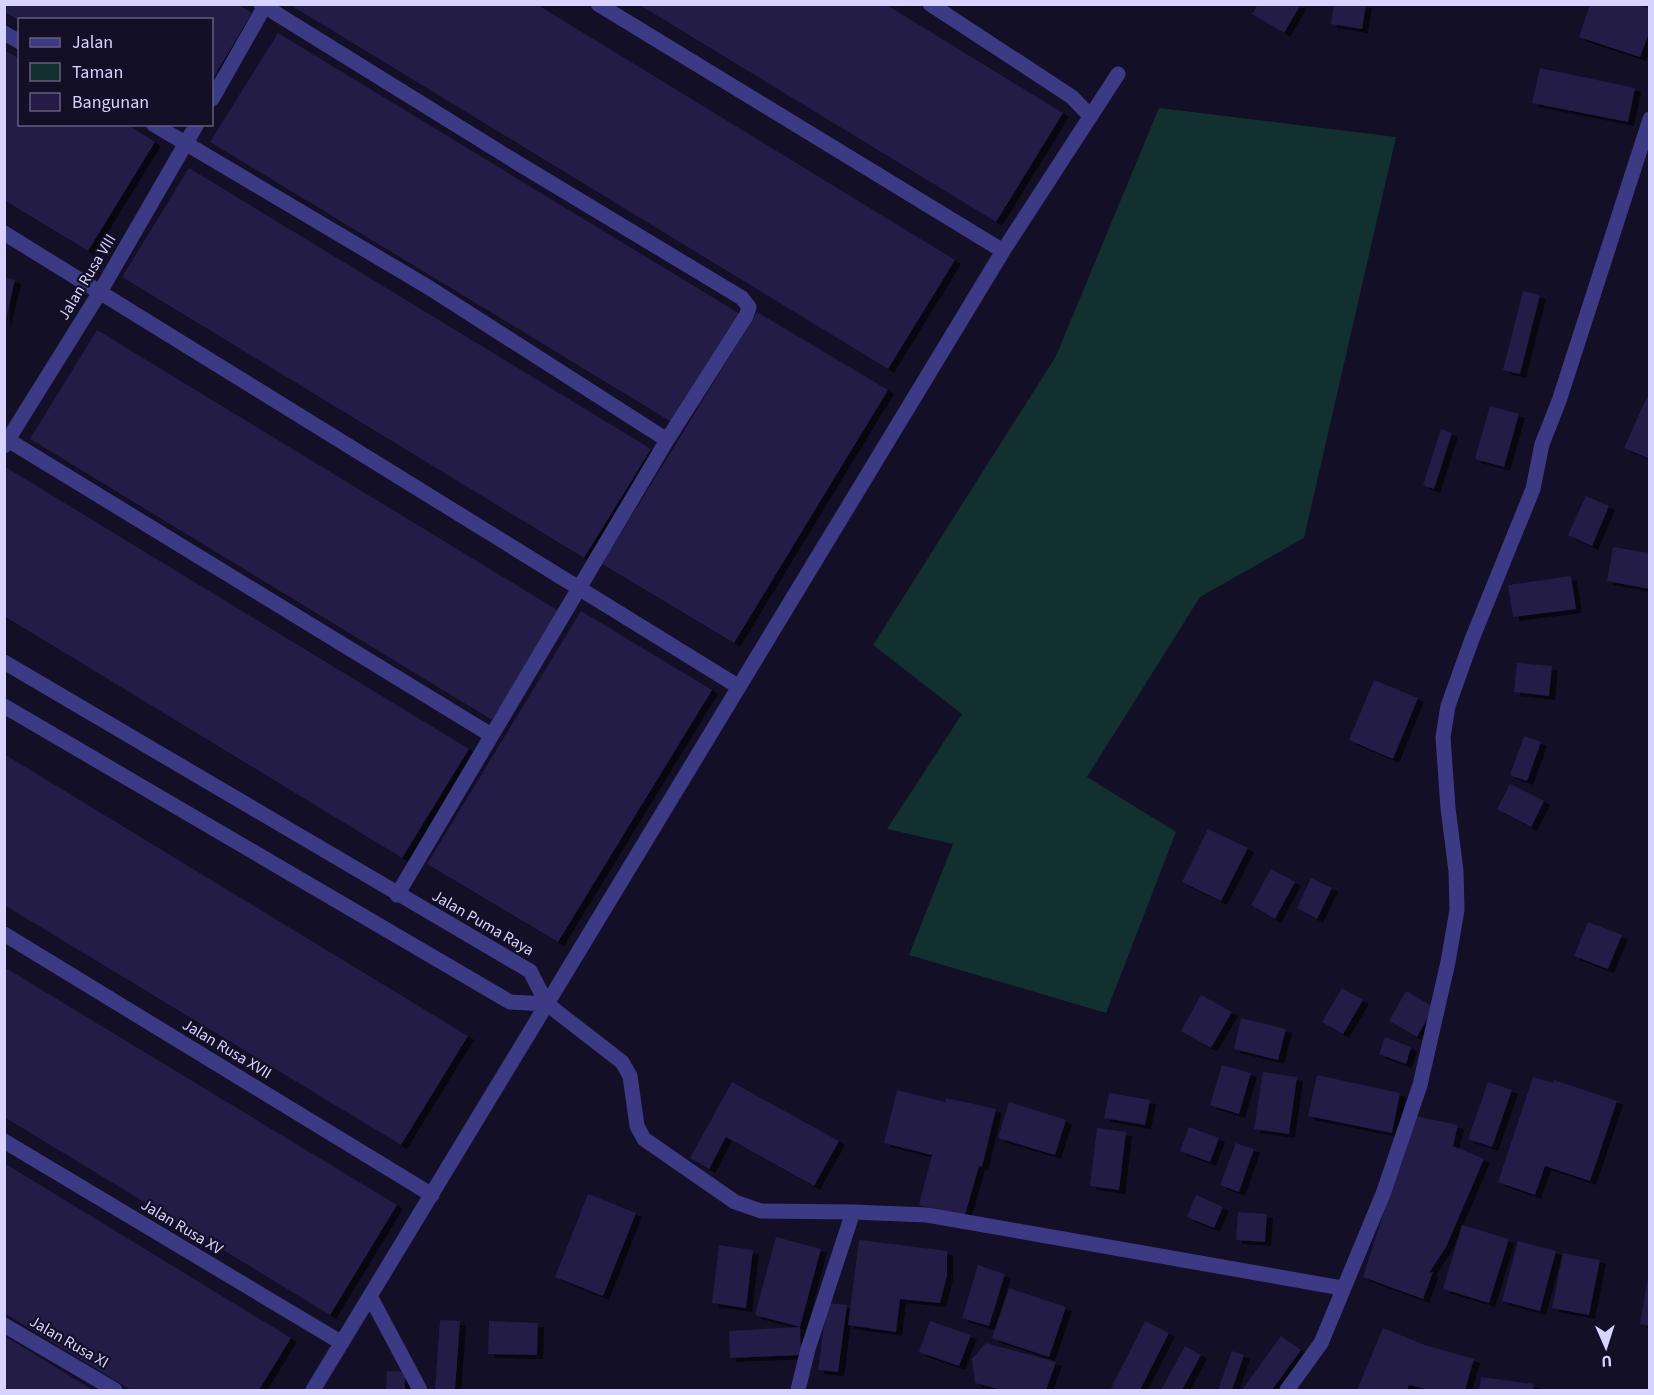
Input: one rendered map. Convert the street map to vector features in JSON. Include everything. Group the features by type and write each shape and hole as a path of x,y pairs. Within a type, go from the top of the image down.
{"street":[{"path":"598,4 1003,250"},
{"path":"930,4 1072,97 1090,116"},
{"path":"213,97 264,5 746,302 749,307 746,316 668,440 397,895"},
{"path":"4,33 18,41"},
{"path":"313,1390 1003,250 1118,74"},
{"path":"1287,1390 1321,1343 1383,1194 1420,1085 1449,962 1457,910 1456,871 1448,808 1443,736 1448,706 1472,639 1533,489 1542,444 1559,401 1650,119"},
{"path":"156,126 428,287 668,440"},
{"name":"Jalan Rusa VIII","path":"6,443 100,292 196,126"},
{"path":"4,233 739,687"},
{"path":"6,443 491,735"},
{"name":"Jalan Puma Raya","path":"4,662 397,895 530,971 547,1004"},
{"path":"4,706 510,1002 547,1004 622,1062 630,1076 637,1126 644,1139 735,1202 761,1211 927,1215 1342,1288"},
{"name":"Jalan Rusa XVII","path":"4,934 432,1195"},
{"name":"Jalan Rusa XV","path":"4,1141 342,1343"},
{"path":"798,1390 808,1349 853,1212"},
{"path":"370,1296 420,1390"},
{"name":"Jalan Rusa XI","path":"4,1325 115,1390"}],"green space":[{"path":"1159,108 1396,137 1304,538 1200,597 1087,777 1176,832 1106,1013 909,955 953,844 887,829 962,714 873,645 1056,356"}],"building":[{"path":"4,4 238,4 252,13 213,78 213,18 18,18 18,20 4,12"},
{"path":"293,4 536,4 955,260 888,369 292,6"},
{"path":"638,4 885,4 1063,113 996,222"},
{"path":"1258,4 1301,4 1284,33 1252,14"},
{"path":"1334,4 1366,4 1362,29 1331,24"},
{"path":"1590,4 1636,4 1650,9 1650,30 1640,57 1579,37"},
{"path":"278,33 740,314 673,423 210,142"},
{"path":"4,50 18,58 18,126 130,126 155,142 88,251 4,200"},
{"path":"1540,68 1635,88 1628,122 1532,103"},
{"path":"189,168 651,449 584,558 122,277"},
{"path":"4,277 15,280 5,323 4,323"},
{"path":"1523,291 1540,295 1520,374 1503,370"},
{"path":"757,312 888,390 734,643 602,564"},
{"path":"97,330 559,611 492,720 30,439"},
{"path":"1647,397 1650,398 1650,459 1624,448"},
{"path":"1490,406 1519,414 1504,467 1475,459"},
{"path":"1441,429 1452,433 1434,489 1423,485"},
{"path":"7,468 469,749 402,858 4,616 4,471"},
{"path":"1586,496 1609,506 1592,546 1568,535"},
{"path":"1613,547 1650,553 1650,589 1607,581"},
{"path":"1571,576 1576,609 1513,617 1508,585"},
{"path":"581,611 712,690 558,942 427,864"},
{"path":"1517,663 1552,666 1549,696 1514,692"},
{"path":"1374,680 1418,698 1393,759 1349,740"},
{"path":"1524,736 1541,742 1527,781 1510,775"},
{"path":"4,754 468,1036 401,1145 4,905"},
{"path":"1510,784 1544,801 1531,827 1497,809"},
{"path":"1208,829 1248,848 1221,901 1182,882"},
{"path":"1271,869 1295,882 1275,919 1251,905"},
{"path":"1311,878 1332,888 1317,919 1297,908"},
{"path":"1588,922 1622,935 1608,969 1574,956"},
{"path":"4,967 397,1205 330,1315 4,1117"},
{"path":"1342,988 1363,1000 1343,1034 1322,1022"},
{"path":"1406,991 1434,1007 1417,1037 1389,1021"},
{"path":"1201,995 1232,1012 1211,1048 1181,1031"},
{"path":"1241,1018 1286,1029 1278,1060 1234,1049"},
{"path":"1385,1037 1411,1047 1406,1064 1379,1054"},
{"path":"1222,1065 1251,1073 1239,1114 1210,1105"},
{"path":"1263,1072 1297,1077 1289,1134 1254,1129"},
{"path":"1317,1075 1400,1093 1392,1133 1308,1116"},
{"path":"1533,1077 1553,1083 1554,1080 1617,1101 1590,1181 1545,1166 1535,1195 1498,1182"},
{"path":"732,1082 839,1141 814,1186 726,1137 709,1169 690,1158"},
{"path":"1488,1082 1512,1090 1492,1147 1468,1139"},
{"path":"897,1090 945,1102 946,1098 996,1109 982,1167 979,1166 965,1215 919,1205 932,1155 884,1143"},
{"path":"1109,1093 1150,1100 1145,1125 1104,1118"},
{"path":"1009,1102 1066,1120 1055,1155 998,1138"},
{"path":"1415,1116 1458,1125 1453,1146 1484,1159 1446,1247 1429,1273 1433,1272 1423,1299 1363,1277"},
{"path":"1189,1127 1219,1138 1210,1162 1180,1151"},
{"path":"1097,1128 1126,1132 1119,1190 1090,1186"},
{"path":"1236,1143 1254,1149 1239,1192 1220,1185"},
{"path":"4,1163 291,1338 259,1390 131,1390 4,1313"},
{"path":"588,1194 636,1213 603,1296 555,1277"},
{"path":"1196,1195 1223,1207 1214,1228 1187,1217"},
{"path":"1238,1212 1267,1214 1265,1242 1236,1240"},
{"path":"1462,1225 1509,1239 1489,1303 1443,1289"},
{"path":"776,1237 821,1249 800,1327 755,1315"},
{"path":"859,1240 947,1251 947,1276 940,1303 900,1299 896,1332 848,1325"},
{"path":"1518,1241 1556,1251 1540,1311 1502,1301"},
{"path":"719,1245 753,1250 746,1308 712,1303"},
{"path":"1563,1253 1600,1260 1589,1315 1552,1308"},
{"path":"978,1265 1005,1274 989,1326 962,1318"},
{"path":"1648,1277 1650,1277 1650,1326 1640,1324"},
{"path":"1009,1288 1066,1307 1049,1357 992,1338"},
{"path":"827,1303 847,1305 838,1372 818,1370"},
{"path":"440,1320 460,1321 455,1390 435,1390"},
{"path":"489,1321 538,1323 537,1355 488,1354"},
{"path":"930,1321 971,1335 959,1366 919,1352"},
{"path":"1145,1321 1169,1333 1140,1390 1115,1390 1111,1388"},
{"path":"800,1327 801,1355 730,1358 729,1331"},
{"path":"1383,1328 1425,1345 1474,1359 1465,1390 1430,1390 1409,1385 1407,1390 1357,1390"},
{"path":"4,1336 26,1349 93,1390 4,1390"},
{"path":"1281,1336 1301,1350 1272,1390 1242,1390"},
{"path":"986,1343 1056,1362 1046,1390 1002,1390 975,1383 972,1359"},
{"path":"1185,1346 1201,1355 1182,1390 1161,1390"},
{"path":"1232,1351 1244,1355 1232,1390 1218,1390"},
{"path":"387,1371 405,1372 405,1390 386,1390"},
{"path":"1481,1377 1534,1384 1533,1390 1479,1390"}]}
